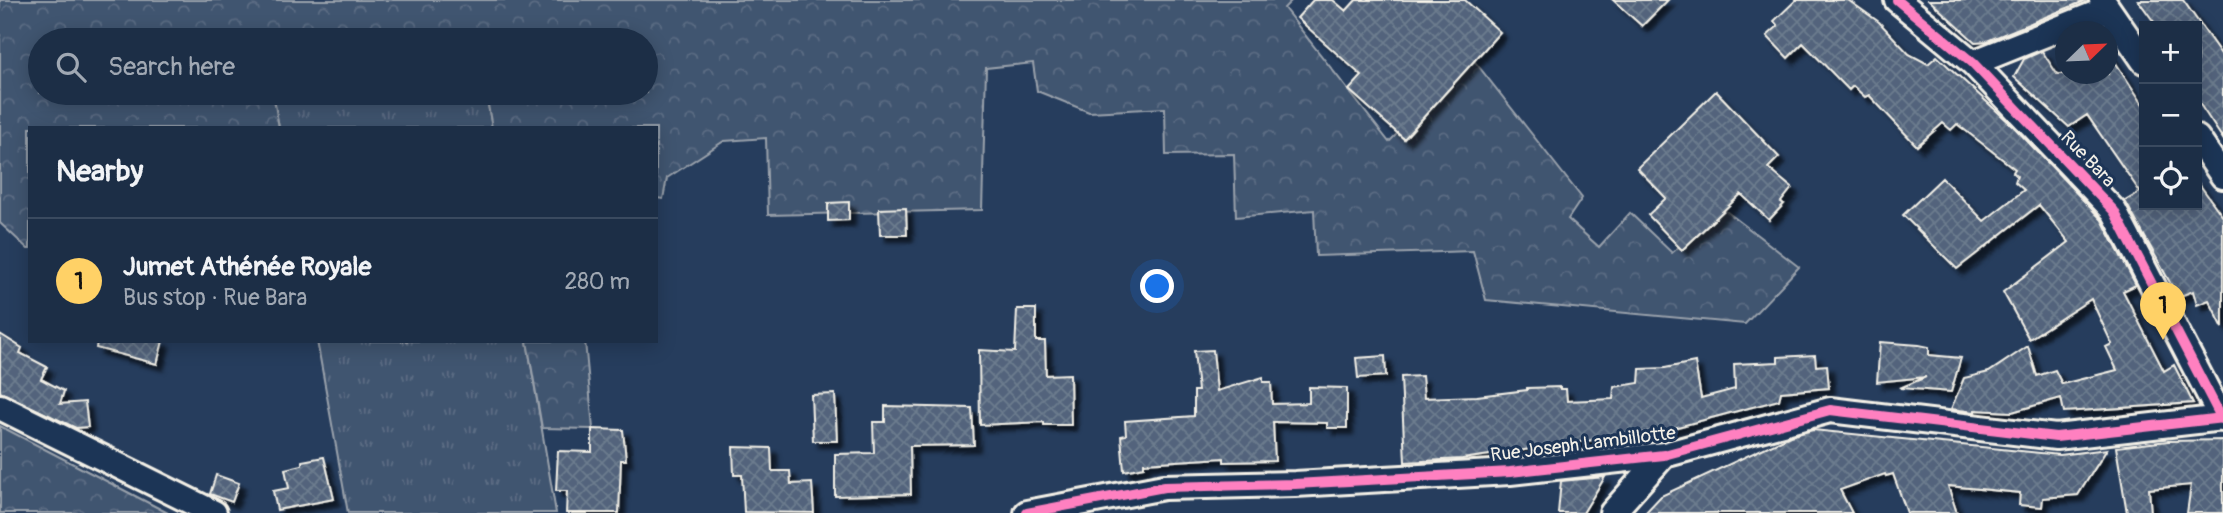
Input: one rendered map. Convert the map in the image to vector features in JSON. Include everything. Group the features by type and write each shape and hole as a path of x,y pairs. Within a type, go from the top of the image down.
{"street":[{"name":"Rue Bara","path":"1897,0 1973,64 2114,211 2223,419"},
{"path":"1973,64 2105,5 2139,54"},
{"path":"2202,145 2223,176"},
{"path":"0,407 214,513"},
{"name":"Rue Joseph Lambillotte","path":"1027,513 1164,487 1295,484 1510,472 1664,455 1830,410 2056,437 2223,419"},
{"path":"1612,513 1664,455"}],"green space":[{"path":"0,0 1292,0 1284,8 1389,142 1472,58 1582,198 1568,219 1599,247 1630,213 1672,253 1722,208 1799,267 1745,324 1486,300 1473,251 1316,256 1314,210 1236,217 1234,154 1166,155 1165,108 1089,112 1037,91 1033,63 986,68 982,210 768,215 766,138 724,141 667,178 663,199 658,198 658,126 492,126 488,105 658,105 658,28 28,28 28,105 275,105 279,126 28,126 28,249 0,223"},
{"path":"275,105 488,105 492,126 279,126"},
{"path":"317,343 527,343 556,513 348,513"},
{"path":"527,343 585,343 593,429 542,428"},
{"path":"0,426 168,513 0,513"}],"building":[{"path":"1313,0 1333,0 1346,11 1356,0 1465,0 1500,32 1404,139 1349,90 1362,76 1297,18"},
{"path":"1613,0 1668,0 1642,26"},
{"path":"1796,0 1848,0 1879,22 1909,54 1928,64 1937,56 2013,126 2102,220 2136,285 2123,291 2164,371 2174,365 2193,403 2064,412 2061,398 2012,412 1951,409 1964,378 1989,372 2028,346 2037,376 2055,370 2062,384 2117,370 2106,347 2112,344 2091,299 2029,339 2003,292 2069,242 2039,205 1957,269 1903,215 1942,178 1984,221 2024,190 2015,182 2015,169 1957,124 1951,130 1943,123 1917,146 1869,95 1865,97 1853,86 1849,90 1803,43 1788,58 1767,36 1778,26 1774,21"},
{"path":"1929,0 2087,0 1987,41 1975,42"},
{"path":"2138,0 2183,0 2198,21 2153,21"},
{"path":"2202,27 2223,57 2223,139 2202,108"},
{"path":"2042,51 2055,71 2055,84 2118,84 2118,66 2139,98 2139,191 2087,115 2069,127 2014,77 2024,59"},
{"path":"1716,91 1779,157 1768,168 1792,188 1781,202 1784,204 1769,220 1741,194 1682,250 1648,215 1666,198 1637,168"},
{"path":"2202,188 2223,217 2223,328 2209,300 2197,305 2193,291 2178,297 2125,201 2139,193 2139,210 2202,210"},
{"path":"849,202 849,220 828,221 828,203"},
{"path":"906,208 907,235 880,235 879,209"},
{"path":"1017,309 1036,309 1036,341 1045,341 1046,375 1070,374 1071,425 1044,425 1044,422 980,425 979,350 1015,352"},
{"path":"0,334 22,348 20,353 47,367 41,379 64,391 60,404 85,402 88,427 76,428 0,392"},
{"path":"1880,342 1919,345 1929,347 1929,355 1961,358 1951,392 1900,388 1926,377 1877,382"},
{"path":"97,343 162,343 157,364 96,348"},
{"path":"1213,350 1217,391 1263,377 1263,382 1271,382 1272,404 1309,403 1309,387 1347,388 1347,428 1327,428 1327,423 1273,422 1275,461 1224,462 1224,458 1144,463 1144,467 1124,471 1121,436 1126,435 1125,421 1194,416 1194,391 1198,391 1194,351"},
{"path":"1815,355 1816,366 1827,365 1829,388 1781,392 1779,400 1670,429 1462,459 1405,462 1401,377 1422,376 1424,398 1477,396 1527,388 1560,387 1566,389 1567,401 1613,399 1614,387 1639,383 1640,369 1665,368 1695,362 1701,398 1735,389 1734,364 1778,362 1778,357"},
{"path":"1385,356 1386,376 1358,378 1356,358"},
{"path":"835,394 837,441 813,441 811,395"},
{"path":"885,406 972,408 974,445 910,446 911,494 835,496 835,454 874,453 873,422 885,422"},
{"path":"592,429 623,430 626,460 621,460 619,513 566,513 567,491 556,491 558,451 592,452"},
{"path":"1813,430 2060,455 2107,449 2078,495 2043,498 2042,507 2019,505 2020,493 1948,486 1957,513 1907,513 1893,474 1885,474 1840,490 1852,513 1645,513 1661,496 1790,436"},
{"path":"2223,440 2223,513 2187,513 2191,485 2149,489 2151,513 2127,513 2116,447 2168,441"},
{"path":"733,447 771,448 772,471 790,471 791,484 812,483 814,513 744,512 742,475 734,475"},
{"path":"324,457 334,499 277,510 273,491 289,488 285,469 302,465 302,461"},
{"path":"216,475 239,483 232,502 210,494"},
{"path":"1605,477 1583,513 1558,513 1561,481"}],"cycle path":[{"path":"1897,0 1973,63 2114,211 2222,419"},
{"path":"1027,513 1164,487 1295,484 1510,472 1664,455 1830,410 2056,437 2223,418"}],"place":[{"name":"Jumet Athénée Royale","path":"2163,340"}]}
